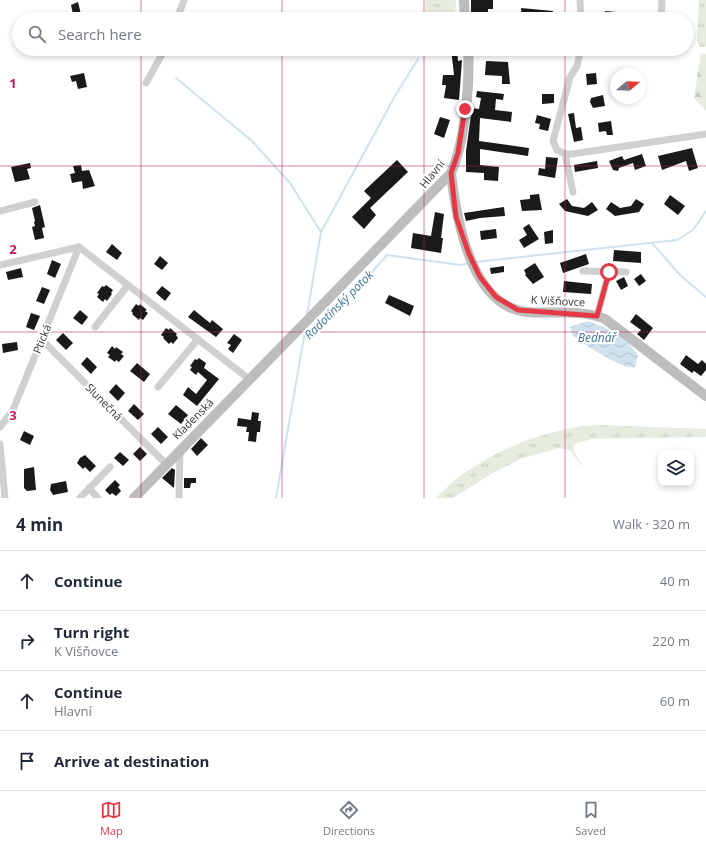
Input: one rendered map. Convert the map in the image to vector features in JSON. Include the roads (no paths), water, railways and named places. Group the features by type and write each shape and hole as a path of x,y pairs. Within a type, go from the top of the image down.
{"main road":[{"path":"464,0 465,12"},
{"name":"Hlavní","path":"271,358 451,173 458,153 461,137 467,88 468,56"},
{"name":"K Višňovce","path":"451,173 456,217 465,244 477,272 492,293 504,302 520,310 597,316 609,322 706,396"},
{"name":"Kladenská","path":"134,498 180,449 271,358"}],"street":[{"path":"180,12 184,0"},
{"path":"580,0 581,12"},
{"path":"661,12 662,0"},
{"path":"146,83 161,56"},
{"path":"580,56 577,66 570,77 553,142 557,150 565,154 706,134"},
{"path":"565,154 573,192"},
{"path":"0,211 35,202"},
{"path":"0,265 79,247 249,379"},
{"name":"Ptická","path":"0,427 13,410 79,247"},
{"path":"583,271 626,272"},
{"path":"597,316 609,272"},
{"path":"95,327 128,285"},
{"path":"158,388 198,339"},
{"name":"Slunečná","path":"42,340 166,464"},
{"path":"0,444 5,498"},
{"path":"179,498 180,449"},
{"path":"80,498 110,467"},
{"path":"89,488 98,498"}],"water":[{"name":"Bednář","path":"588,321 609,330 623,339 638,356 635,367 621,365 612,361 572,335 570,327"}],"waterway":[{"path":"321,232 395,96 418,59"},
{"path":"176,78 252,141 290,183 321,232 307,315"},
{"name":"Radotínský potok","path":"475,262 677,240 693,230 706,211"},
{"path":"652,243 680,275 706,297"},
{"name":"Radotínský potok","path":"276,498 304,337 356,290 387,255 460,265 469,263"},
{"name":"Radotínský potok","path":"304,337 305,327"}]}
